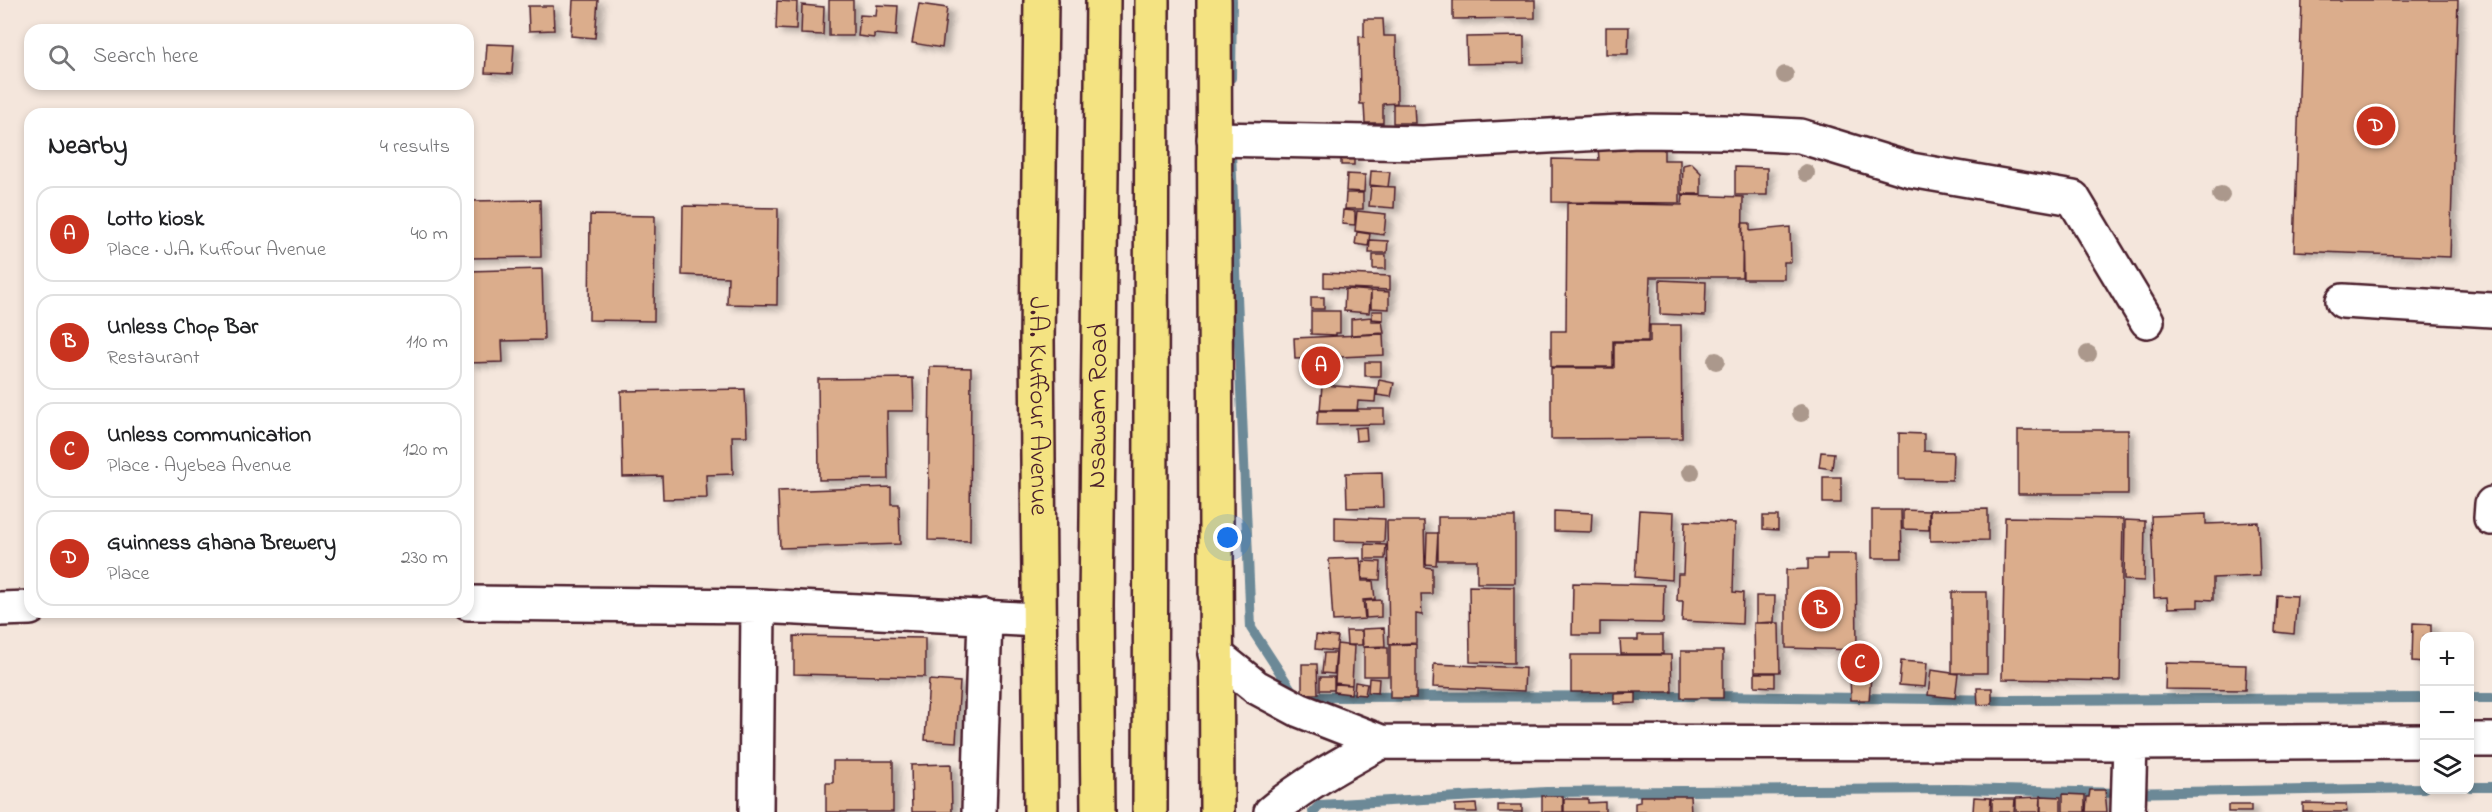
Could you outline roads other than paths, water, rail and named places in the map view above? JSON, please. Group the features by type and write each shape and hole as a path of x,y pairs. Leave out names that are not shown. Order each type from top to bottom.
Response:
{"main road":[{"name":"J.A. Kuffour Avenue","path":"1041,0 1037,341 1041,812"},
{"name":"Nsawam Road","path":"1098,812 1096,594 1102,0"},
{"name":"Nsawam Road","path":"1150,812 1152,0"},
{"path":"1214,0 1217,812"}],"street":[{"path":"1214,139 1423,142 1638,131 1800,136 1911,170 2073,198 2147,321"},
{"path":"2343,301 2492,310"},
{"path":"474,603 758,606 1039,620"},
{"path":"756,812 758,606"},
{"path":"0,609 24,608"},
{"path":"979,812 985,616"},
{"path":"1215,654 1256,687 1299,710 1381,742 2420,741"},
{"path":"2474,740 2492,740"},
{"path":"1271,812 1329,771 1381,742"},
{"path":"2128,812 2130,743"}],"waterway":[{"path":"1231,78 1232,0"},
{"path":"1231,153 1251,628 1296,697 1695,696"},
{"path":"1711,696 2008,700 2420,698"},
{"path":"2474,698 2492,698"},
{"path":"2474,787 2492,787"},
{"path":"1313,812 1320,805 1546,792 1957,789 2120,793 2420,788"}],"place":[{"name":"Guinness Ghana Brewery","path":"2376,126"},
{"name":"Lotto kiosk","path":"1321,366"},
{"name":"Unless Chop Bar","path":"1821,609"},
{"name":"Unless communication","path":"1860,663"}]}
